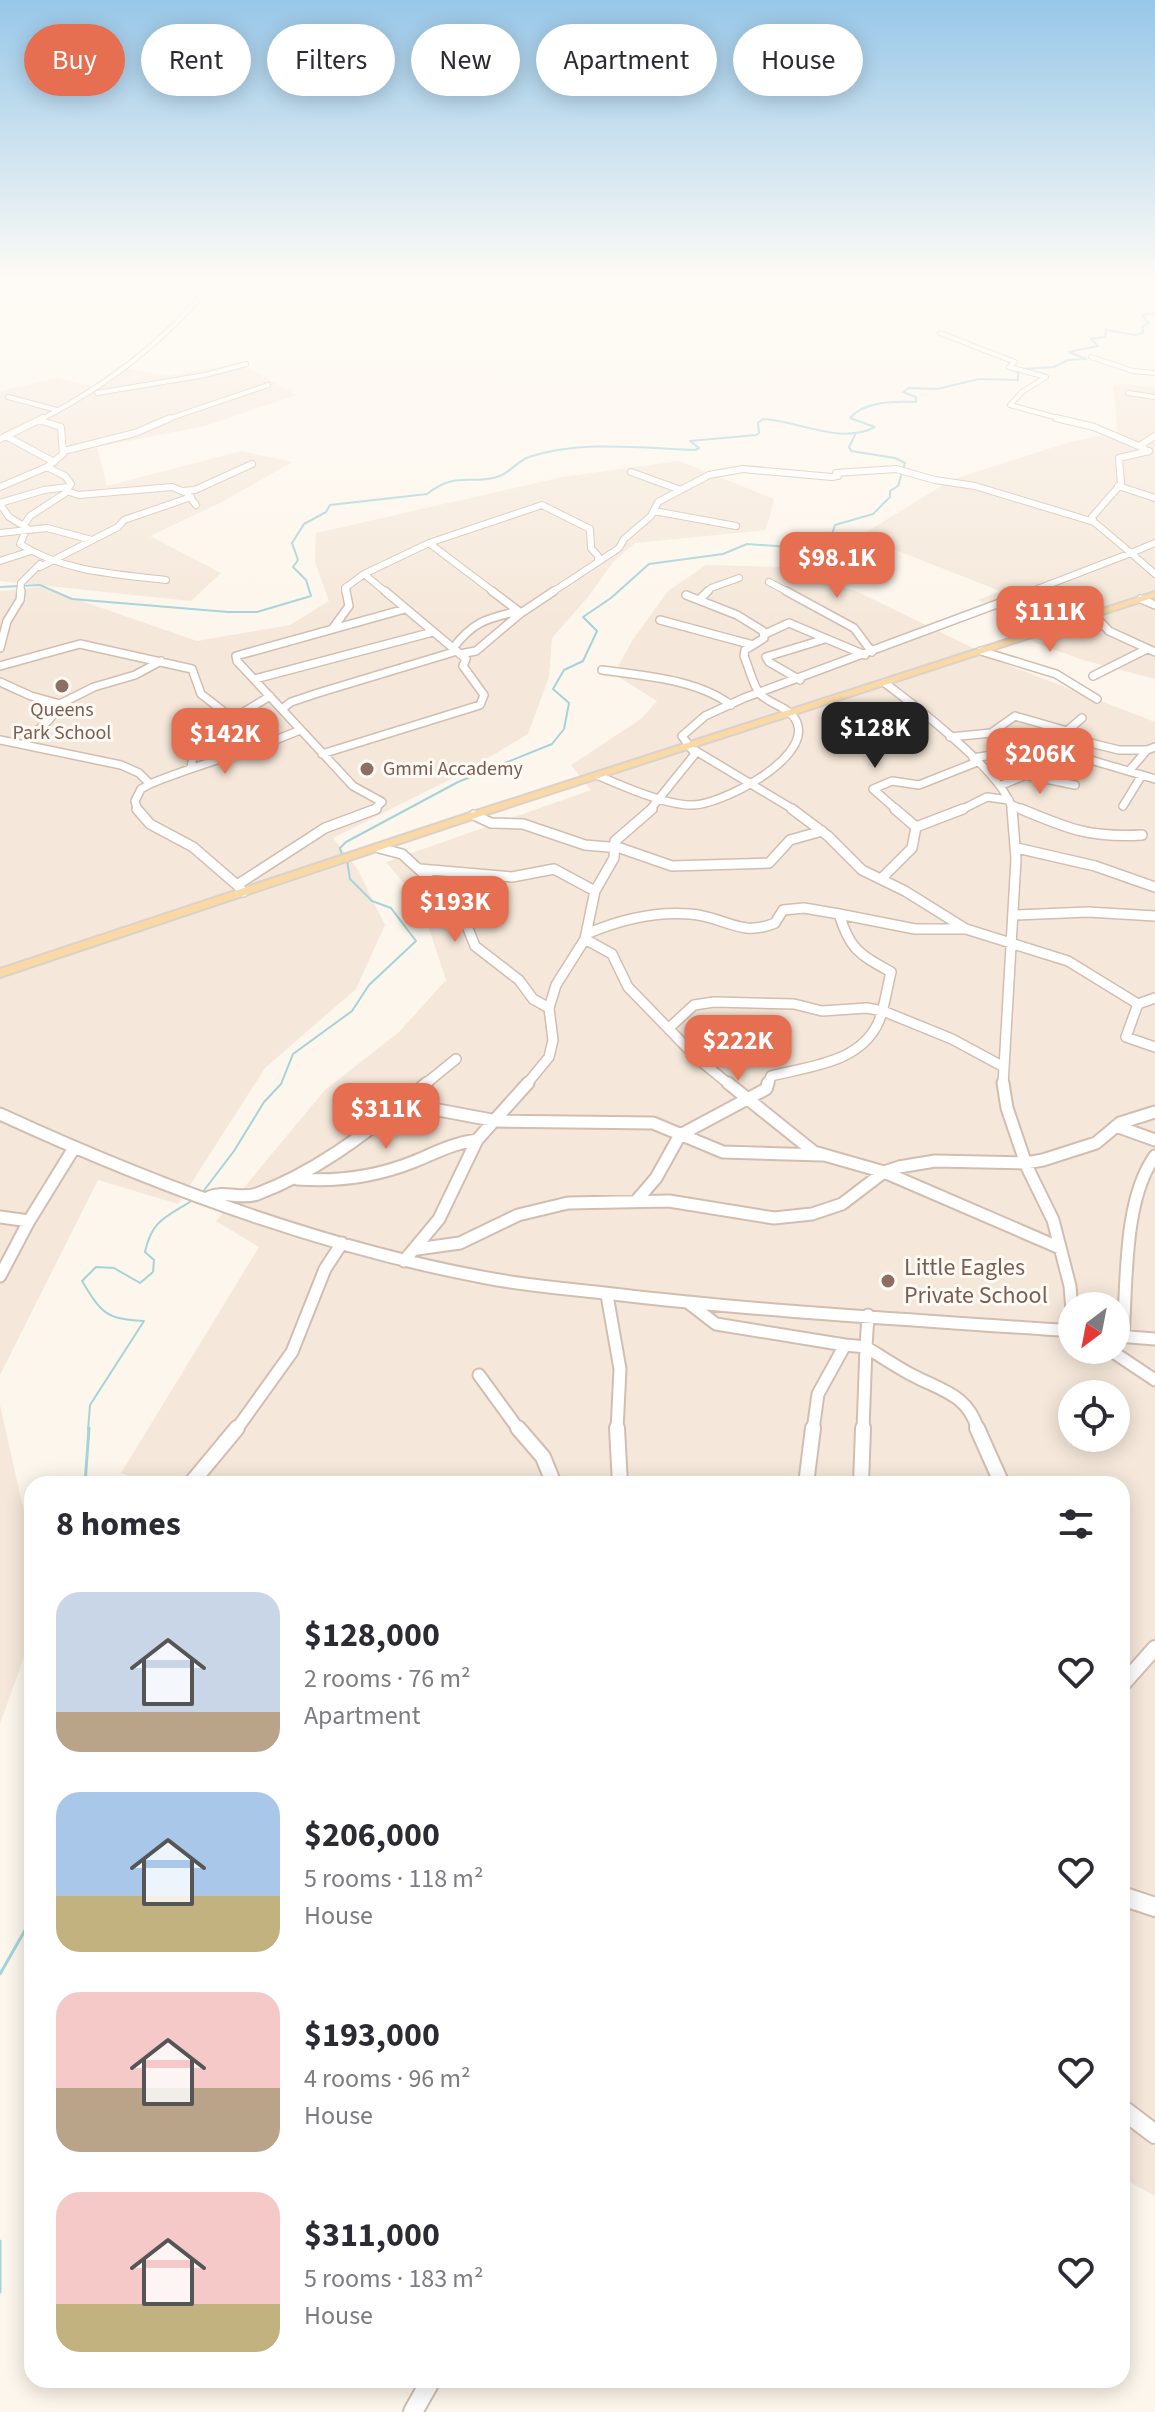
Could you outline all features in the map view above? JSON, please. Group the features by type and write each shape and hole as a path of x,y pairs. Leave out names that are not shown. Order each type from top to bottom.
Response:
{"main road":[{"path":"0,973 240,889 693,748 789,713 1155,594"}],"street":[{"path":"2,437 88,395"},
{"path":"0,487 47,467 64,451 135,433 239,395"},
{"path":"1020,395 1010,405 1094,427 1152,453"},
{"path":"8,397 57,410"},
{"path":"39,420 61,427 64,451"},
{"path":"1141,447 1155,436"},
{"path":"2,437 18,440 54,462"},
{"path":"1094,522 1092,517 1101,509 1110,491 1121,482 1119,458 1152,453"},
{"path":"25,526 9,517 0,504 44,490 67,490 83,495 145,487 183,491 203,487 252,464"},
{"path":"47,467 70,481 67,490 30,516 20,544 52,561 102,574 166,580"},
{"path":"191,767 197,745 232,718 262,704 291,702 459,653 476,651 520,612 619,548 624,539 654,511 658,502 709,475 740,469 832,477 838,476 836,473 896,469 935,480 975,486 1094,522 1125,545 1155,574"},
{"path":"631,472 678,489"},
{"path":"1118,486 1155,498"},
{"path":"183,491 196,505"},
{"path":"0,648 7,621 20,600 21,586 40,567 143,512 158,510 191,497"},
{"path":"333,628 349,606 345,588 364,574 429,543 544,505 590,529 591,548 598,556 598,562"},
{"path":"654,511 736,526"},
{"path":"0,533 25,526 47,526 70,529 92,540"},
{"path":"429,543 520,612"},
{"path":"1138,1004 1068,961 966,929 857,867 822,831 693,748 682,736 687,727 700,718 731,705 1155,543"},
{"path":"0,561 31,551"},
{"path":"38,555 40,567"},
{"path":"364,574 459,653"},
{"path":"699,600 711,588 739,578"},
{"path":"769,582 815,609 848,622 861,633 868,653"},
{"path":"686,595 737,615 765,634"},
{"path":"1141,599 1155,605"},
{"path":"300,730 222,761 191,767 150,784 141,789 135,801 141,817 159,830 192,846 240,889 290,849 339,821 381,807 381,800 353,786 322,754 237,661 236,656 405,609"},
{"path":"322,754 480,705 484,694 463,666 459,653 467,630 478,623 520,612"},
{"path":"1093,614 1109,631 1151,651"},
{"path":"660,620 753,645"},
{"path":"599,776 679,804 696,805 751,784 773,771 798,743 799,727 789,713 760,694 744,656 745,650 765,634 788,623 868,653"},
{"path":"255,679 428,630"},
{"path":"800,680 769,662 766,657 825,639"},
{"path":"0,666 80,644 97,645 192,669 201,694 232,718"},
{"path":"981,651 1054,671 1074,681 1097,699"},
{"path":"1093,676 1112,671 1125,658 1151,651"},
{"path":"23,744 49,720 60,704 94,687 135,675 162,661"},
{"path":"602,670 721,695 731,705"},
{"path":"0,682 60,704"},
{"path":"885,683 1002,785 1010,803 1017,848 1002,1066 1007,1108 1026,1163 1046,1201 1068,1292"},
{"path":"950,737 991,733 1015,716 1119,750 1151,748"},
{"path":"916,827 873,789 895,781 919,785 975,760 1029,749 1063,733 1082,718"},
{"path":"287,737 306,737"},
{"path":"0,740 121,765 139,773 150,784"},
{"path":"404,1261 439,1219 477,1140 497,1121 549,1057 553,1040 549,1008 556,985 586,936 595,891 614,858 613,847 662,796 693,748"},
{"path":"1129,771 1151,748"},
{"path":"1029,749 1155,779"},
{"path":"1002,785 1026,775 1075,785"},
{"path":"1123,806 1142,775"},
{"path":"916,827 940,820 987,797 1010,803 1075,831 1111,839 1142,835"},
{"path":"474,815 491,823 523,824 585,845 613,847 672,866 764,864 773,861 790,840 822,831"},
{"path":"881,879 912,848 916,827"},
{"path":"402,854 408,838"},
{"path":"379,848 402,854 461,908 467,930 478,949 519,980 533,999 549,1008"},
{"path":"1017,848 1095,866 1155,887"},
{"path":"419,869 512,877 554,869 595,891"},
{"path":"586,936 619,921 642,916 703,915 747,931 775,923 783,910 804,908 915,929 966,929"},
{"path":"1014,915 1088,912 1155,916"},
{"path":"637,1200 656,1178 680,1135 766,1089 771,1076 843,1060 873,1033 883,1011 891,972 855,952 847,941 839,914"},
{"path":"586,936 612,954 628,987 697,1058 745,1099 822,1155"},
{"path":"1138,1004 1155,998"},
{"path":"669,1028 694,1005 714,1002 794,1004 822,1011 857,1007 883,1011 952,1039 1002,1066"},
{"path":"1138,1004 1126,1038 1155,1047"},
{"path":"202,1194 252,1196 294,1179 369,1131 456,1059"},
{"path":"407,1099 433,1109 497,1121 653,1123 723,1152 822,1155 884,1172 1060,1248"},
{"path":"417,1249 460,1243 533,1210 568,1203 611,1204 637,1200 698,1204 784,1218 835,1208 884,1172 935,1161 1026,1163 1066,1155 1096,1143 1116,1126 1136,1116 1155,1112"},
{"path":"0,1114 74,1148 262,1218 404,1261 490,1279 689,1303 1058,1330"},
{"path":"1116,1126 1155,1140"},
{"path":"294,1179 342,1181 410,1163 458,1142 477,1140"},
{"path":"0,1276 29,1221 74,1148"},
{"path":"1124,1292 1136,1193 1146,1165 1155,1156"},
{"path":"0,1217 29,1221"},
{"path":"198,1476 220,1452 292,1352 325,1269 342,1243"},
{"path":"607,1295 620,1369 616,1448 619,1476"},
{"path":"689,1303 716,1324 866,1347 914,1376 950,1392 973,1413 981,1442 998,1476"},
{"path":"862,1476 868,1315"},
{"path":"1130,1337 1155,1339"},
{"path":"807,1476 818,1394 845,1345"},
{"path":"1130,1363 1155,1380"},
{"path":"479,1375 512,1422 531,1439 553,1476"},
{"path":"1130,1676 1155,1648"},
{"path":"1130,1899 1155,1907"},
{"path":"1130,2115 1155,2134"},
{"path":"413,2412 426,2388"}],"shaded area":[{"path":"0,395 297,395 205,426 97,447 107,486 241,451 292,462 220,503 150,536 221,573 191,601 0,581"},
{"path":"1114,395 1155,395 1155,679 1083,660 1036,643 1019,632 1033,626 978,600 1000,591 860,536 951,480 1070,442 1118,432"},
{"path":"679,461 774,499 766,530 635,543 613,562 588,597 552,638 549,677 528,734 465,772 333,838 358,870 385,925 356,989 265,1068 178,1204 98,1180 0,1375 0,591 41,587 197,641 290,625 329,601 315,562 316,533 563,477"},
{"path":"706,565 782,567 858,592 1008,665 1155,722 1155,2196 1130,2182 1130,1476 129,1476 121,1473 259,1247 216,1221 325,1090 399,1032 446,980 421,904 386,862 591,790 571,765 641,719 657,701 614,674 632,641 668,591"},
{"path":"0,1405 24,1512 24,1657 0,1724"}],"waterway":[{"path":"0,587 40,585 72,599 257,612 311,596 306,580 293,567 298,560 292,543 304,524 326,512 330,505 427,494 446,483 497,477 529,457 570,448 611,446 695,450 699,448 690,441 756,435 759,433 758,423 763,419 834,433 862,432 875,427 850,418 856,412 872,405 916,402 916,397 910,395"},
{"path":"342,855 340,848 346,842 458,782 552,744 564,729 569,703 553,689 564,670 583,661 597,631 583,617 611,598 649,564 723,554 747,544 817,549 829,543 835,525 873,514 890,497 890,491 898,486 905,463 895,458 851,451 849,447 855,435"},
{"path":"202,1193 234,1151 264,1102 281,1084 293,1054 352,1011 369,985 416,941 391,908 372,901 350,879 347,860"},
{"path":"88,1430 90,1405 144,1321 121,1319 106,1313 82,1281 96,1267 114,1268 140,1283 153,1272 154,1260 145,1252 152,1232 162,1220 193,1200"},
{"path":"86,1476 89,1428"},
{"path":"0,1974 24,1932"},
{"path":"0,2241 0,2292"}],"place":[{"name":"Queens Park School","path":"62,686"},
{"name":"Gmmi Accademy","path":"367,769"},
{"name":"Little Eagles Private School","path":"888,1281"}]}
